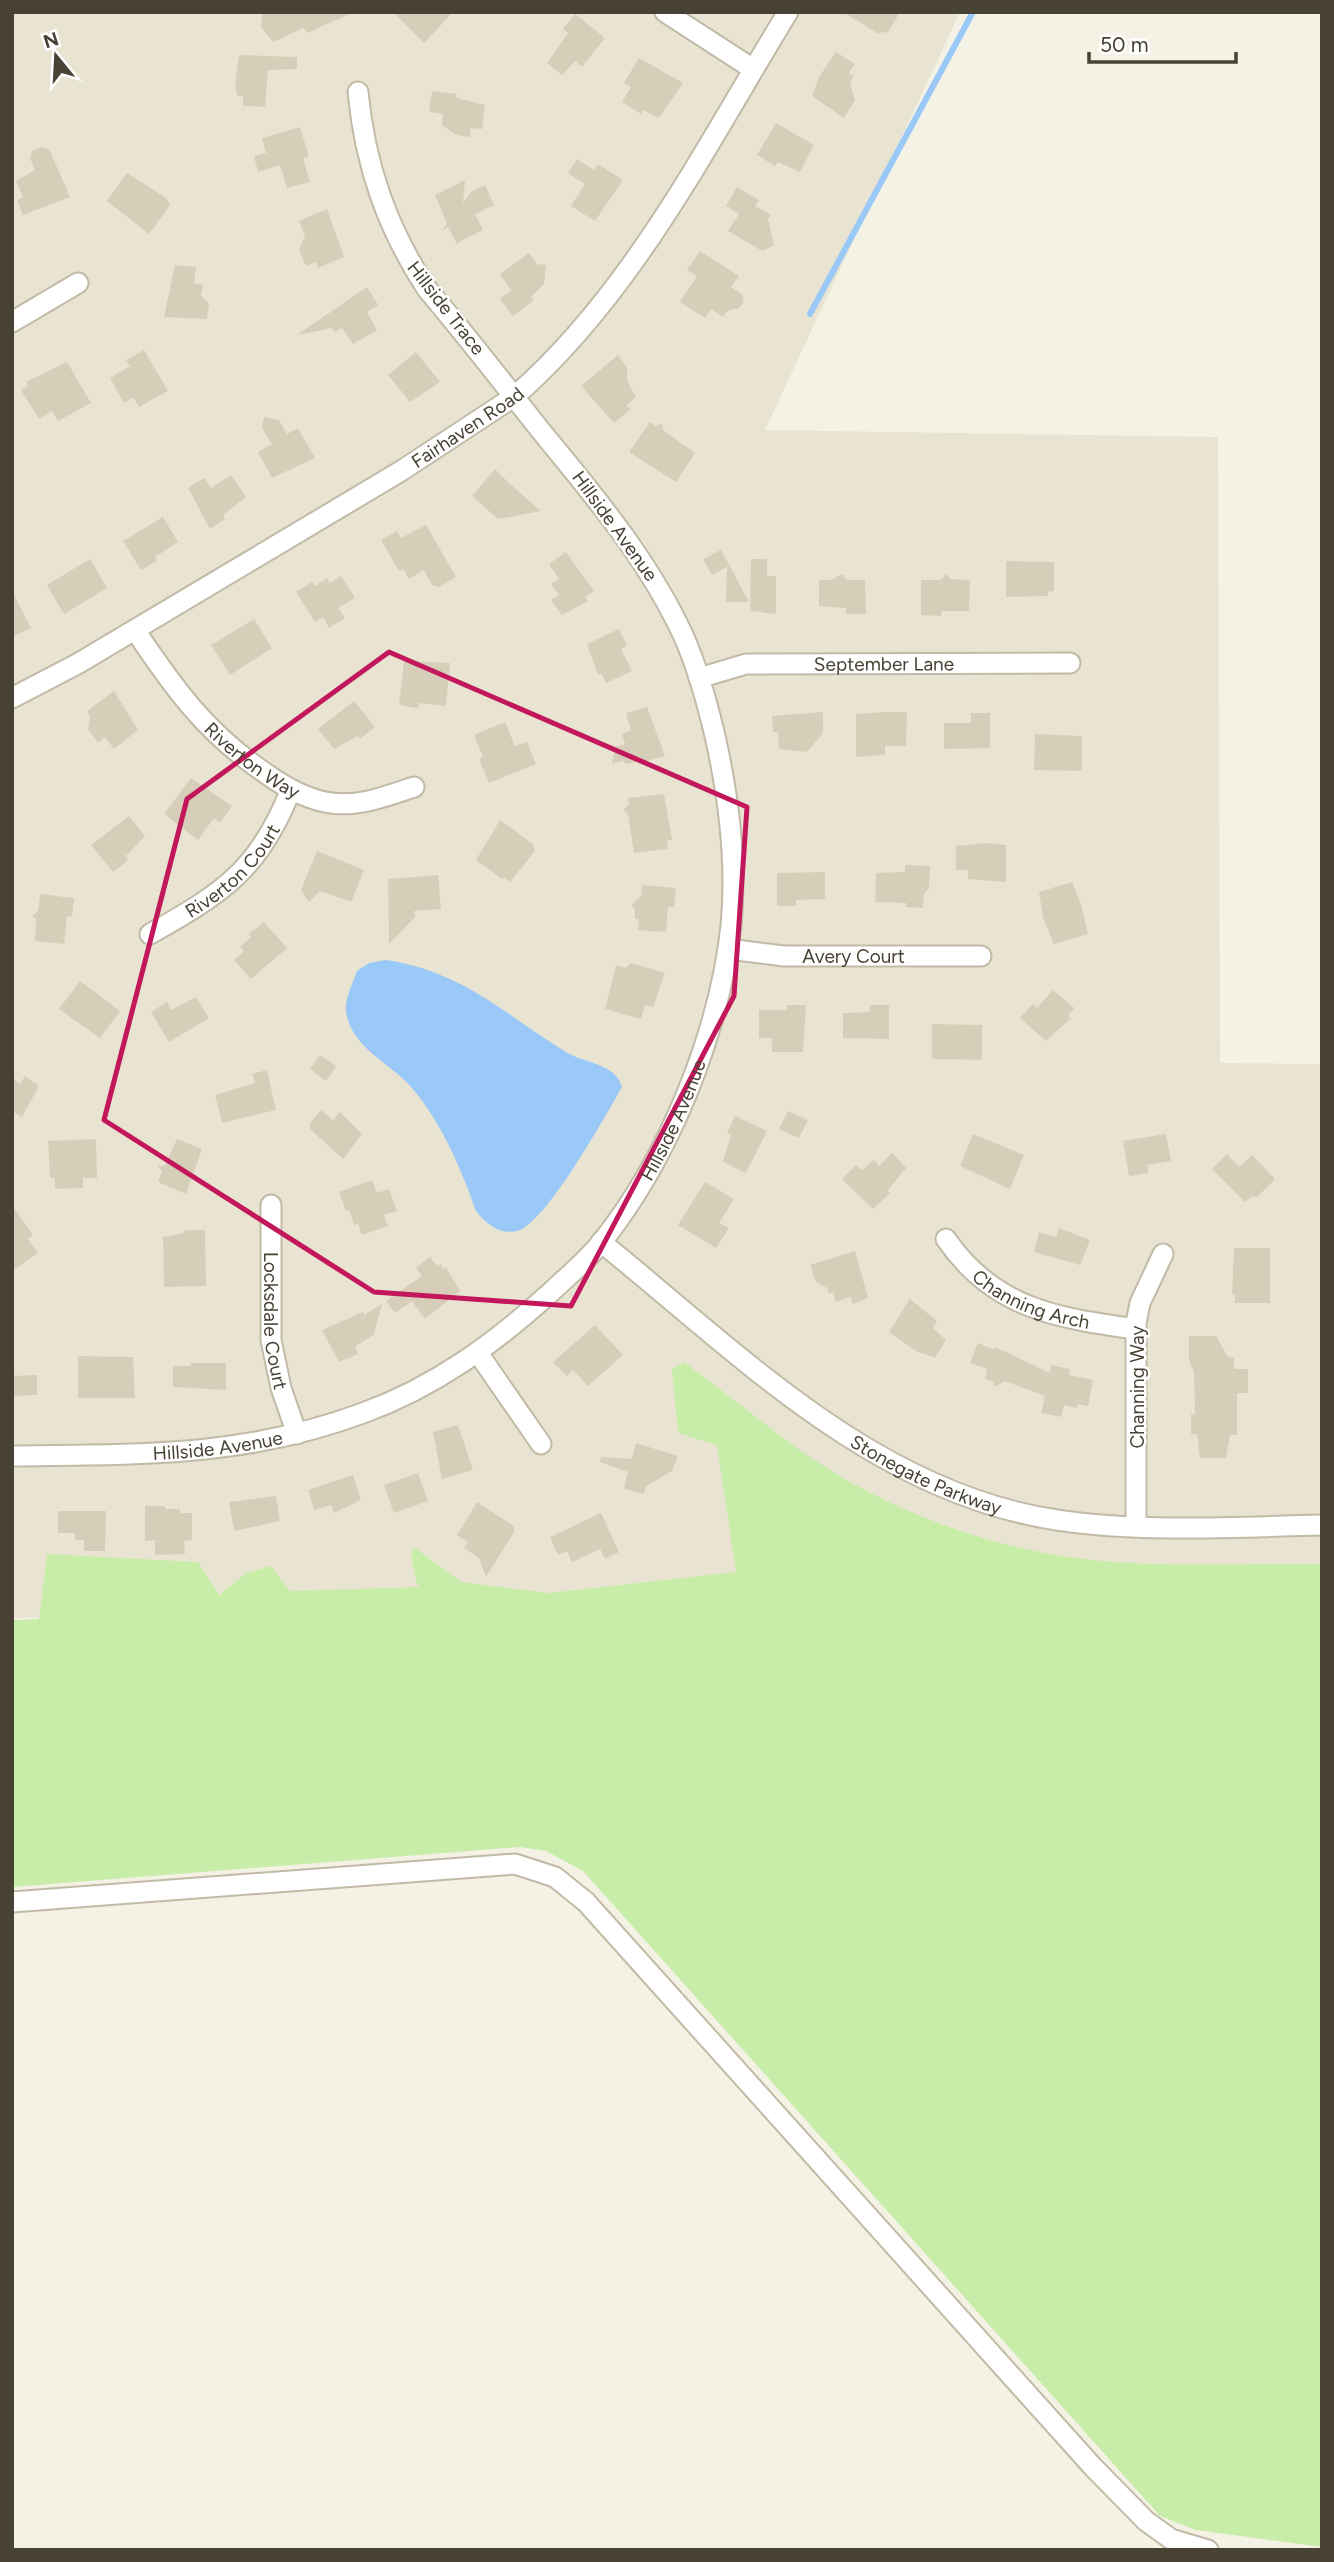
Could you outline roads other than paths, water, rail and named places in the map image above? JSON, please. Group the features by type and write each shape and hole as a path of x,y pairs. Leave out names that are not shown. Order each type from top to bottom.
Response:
{"street":[{"path":"665,12 753,69"},
{"name":"Fairhaven Road","path":"12,698 37,687 135,630 401,471 515,396 601,303 642,249 788,12"},
{"name":"Hillside Trace","path":"358,92 366,150 374,181 403,252 427,289 515,396"},
{"path":"12,322 78,283"},
{"name":"Hillside Avenue","path":"12,1456 217,1451 297,1434 368,1412 437,1379 519,1322 601,1242 671,1128 695,1075 712,1023 728,949 732,889 727,791 699,678 685,639 632,544 515,396"},
{"name":"Riverton Way","path":"135,630 168,680 205,725 241,757 291,789 320,801 341,804 382,798 414,787"},
{"name":"September Lane","path":"699,678 746,664 1070,663"},
{"name":"Riverton Court","path":"150,934 207,902 243,872 274,827 291,789"},
{"name":"Avery Court","path":"728,949 784,956 981,956"},
{"name":"Locksdale Court","path":"271,1205 271,1340 281,1388 297,1434"},
{"name":"Channing Arch","path":"946,1239 964,1264 1007,1298 1056,1316 1136,1329"},
{"name":"Stonegate Parkway","path":"601,1242 813,1414 917,1477 1038,1516 1136,1526 1322,1525"},
{"name":"Channing Way","path":"1136,1526 1136,1329 1140,1303 1163,1254"},
{"path":"478,1353 541,1444"},
{"path":"12,1902 301,1882 458,1866 515,1864 555,1877 586,1902 1093,2467 1154,2527 1171,2539 1208,2550"}],"water":[{"path":"386,960 413,966 460,984 566,1052 613,1073 622,1087 558,1190 529,1224 517,1231 494,1227 476,1211 450,1147 433,1116 412,1088 364,1046 350,1025 346,1002 357,971 369,963"}],"waterway":[{"path":"810,314 973,12"}]}
